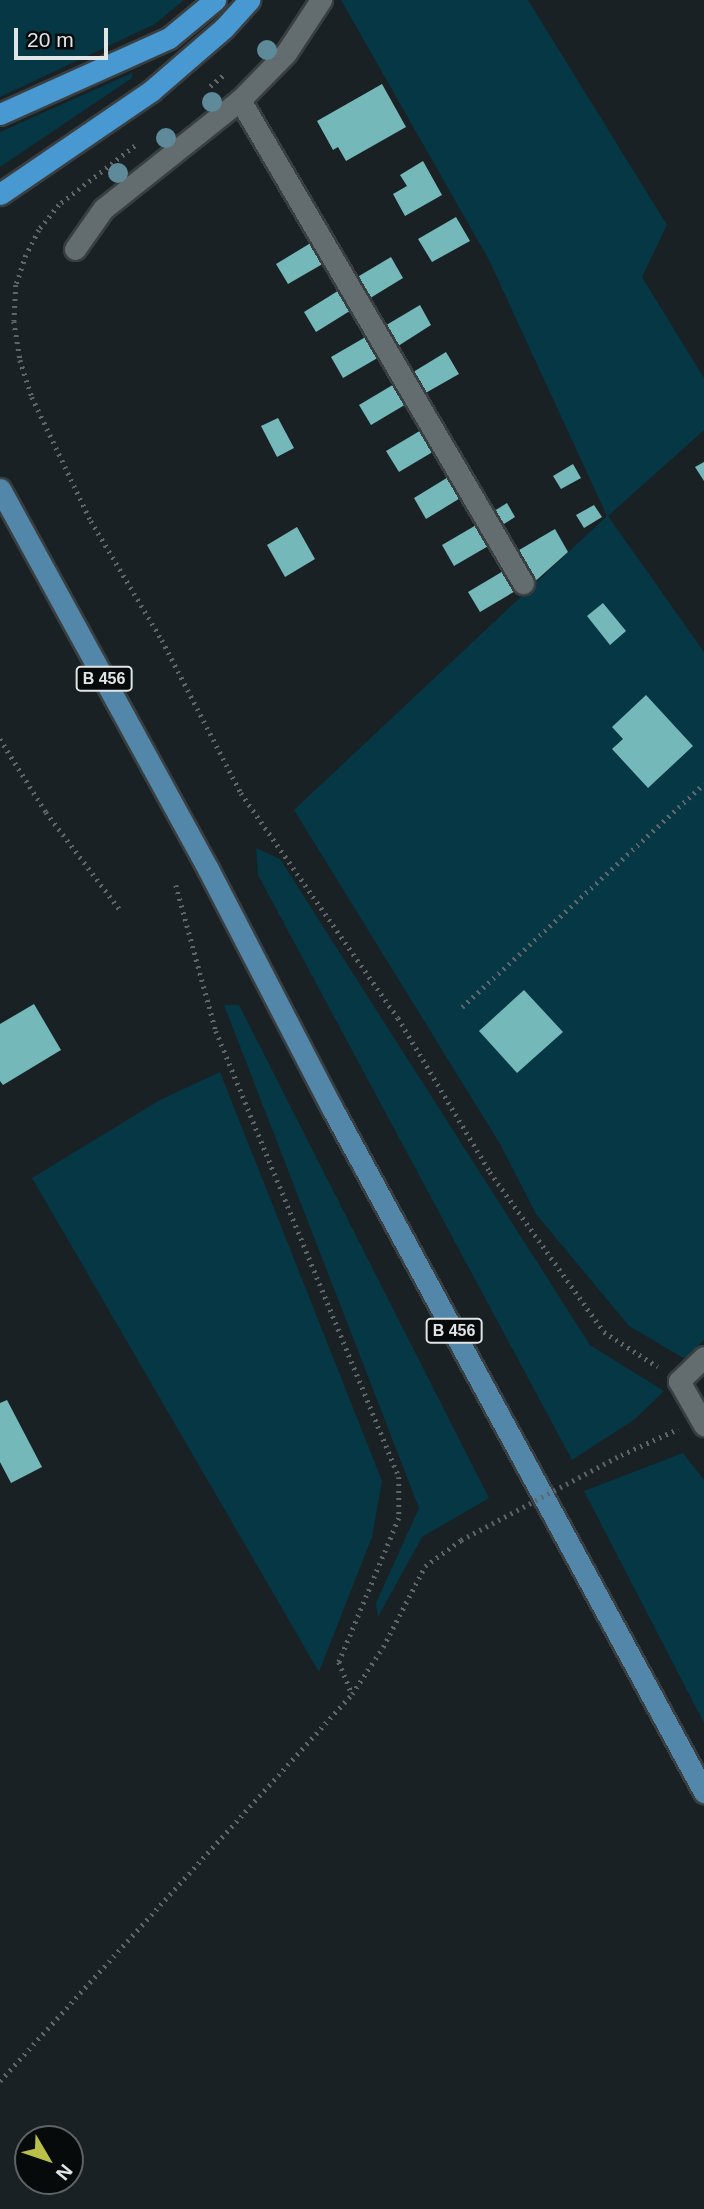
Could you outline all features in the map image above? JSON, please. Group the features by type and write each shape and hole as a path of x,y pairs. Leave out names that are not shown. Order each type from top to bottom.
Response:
{"highway":[{"path":"0,114 169,38 215,0"},
{"path":"2,196 151,91 224,28 249,0"}],"main road":[{"name":"B 456","path":"0,489 208,869 345,1132 704,1792"}],"lane":[{"path":"75,249 103,209 240,100 286,53 321,0"},
{"path":"240,100 523,583"},
{"path":"703,1422 679,1381 704,1357"}],"path":[{"path":"201,94 227,72"},
{"path":"143,141 59,205 26,255 16,285 13,321 20,360 32,397 91,521 162,640 241,793 398,1018 490,1172 604,1332 679,1381"},
{"path":"0,739 46,812 121,911"},
{"path":"462,1007 704,784"},
{"path":"176,885 216,1031 399,1477 399,1518 339,1662 352,1694"},
{"path":"0,2081 352,1694 383,1647 425,1566 461,1540 621,1455 703,1422"}],"shaded area":[{"path":"0,0 184,0 155,24 0,97"},
{"path":"341,0 528,0 667,225 642,277 704,378 704,430 608,516 704,652 704,1340 685,1359 629,1326 536,1214 500,1144 294,810 607,516 489,260"},
{"path":"132,73 132,78 0,167 0,132"},
{"path":"256,848 280,859 590,1345 664,1391 635,1419 572,1460 258,875"},
{"path":"224,1005 239,1005 489,1498 422,1537 378,1617 376,1603 419,1508"},
{"path":"220,1072 382,1481 372,1537 319,1672 32,1178 160,1100"},
{"path":"683,1453 704,1480 704,1723 584,1491"}],"building":[{"path":"382,84 406,127 346,161 338,147 333,150 317,121"},
{"path":"423,161 442,195 405,216 393,194 407,186 400,175"},
{"path":"456,217 470,241 432,262 418,239"},
{"path":"314,241 326,262 288,284 276,264"},
{"path":"391,257 403,278 367,300 354,279"},
{"path":"341,289 353,309 316,332 304,312"},
{"path":"420,305 431,325 395,348 383,327"},
{"path":"369,335 381,356 343,378 331,357"},
{"path":"446,352 459,374 422,395 410,374"},
{"path":"396,383 408,403 371,425 359,405"},
{"path":"278,418 294,448 277,457 261,426"},
{"path":"423,429 436,450 399,472 386,451"},
{"path":"704,462 704,481 695,467"},
{"path":"573,464 581,478 561,489 553,476"},
{"path":"450,476 462,497 426,519 414,498"},
{"path":"507,503 515,517 499,527 491,513"},
{"path":"594,505 602,517 584,528 576,515"},
{"path":"478,524 490,545 454,566 442,545"},
{"path":"297,527 315,559 285,577 267,545"},
{"path":"555,529 568,552 531,585 514,553"},
{"path":"505,570 517,590 480,612 468,592"},
{"path":"603,603 626,631 610,645 587,616"},
{"path":"646,695 693,746 648,788 612,749 623,739 612,727"},
{"path":"524,990 563,1032 517,1073 479,1031"},
{"path":"34,1004 61,1050 3,1085 0,1081 0,1024"},
{"path":"7,1400 42,1467 11,1483 0,1462 0,1403"}]}
